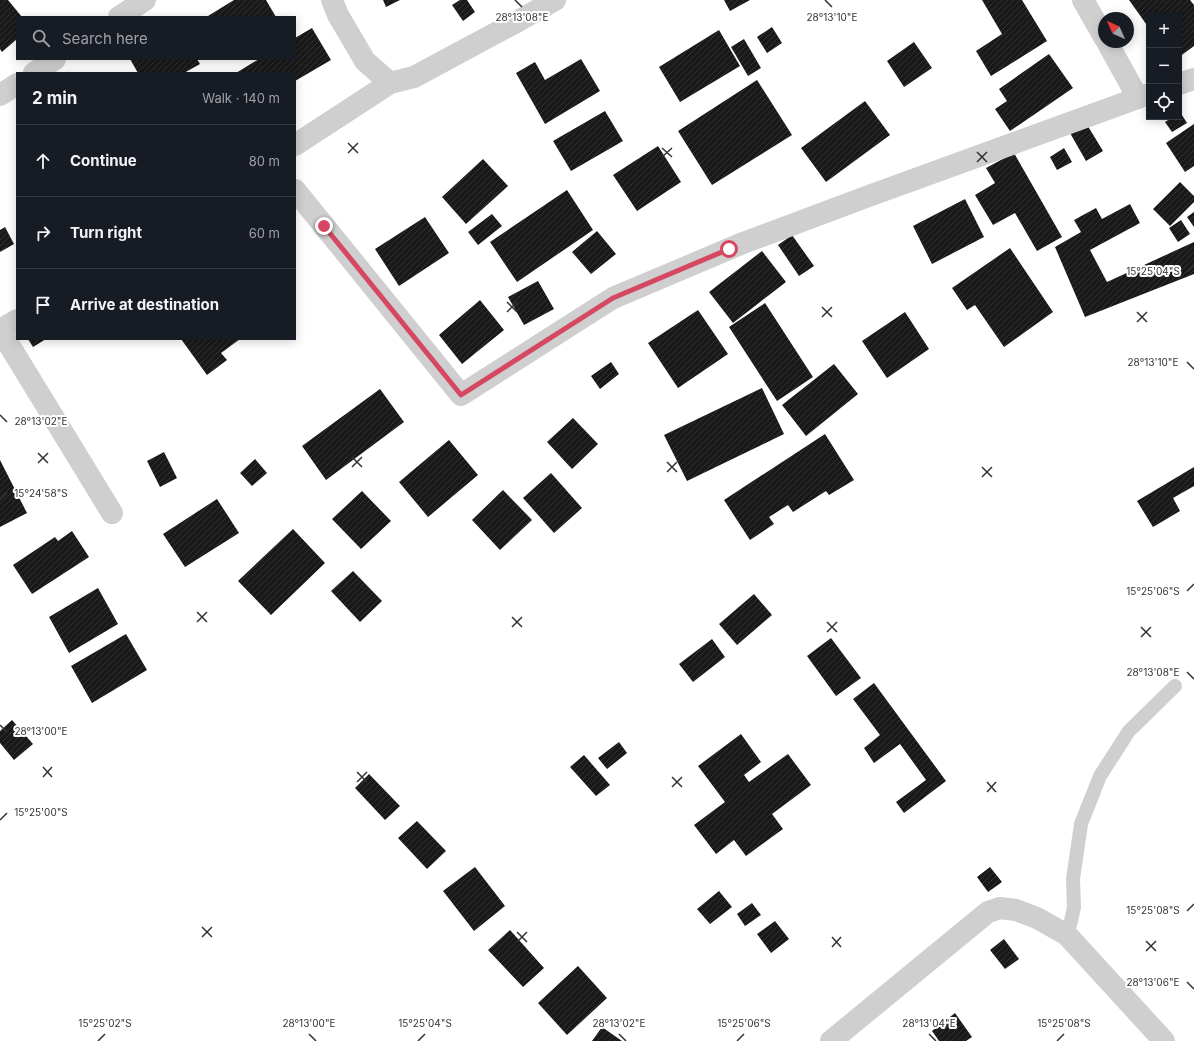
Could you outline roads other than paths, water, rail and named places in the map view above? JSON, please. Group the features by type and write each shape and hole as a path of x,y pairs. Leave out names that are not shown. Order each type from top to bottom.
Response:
{"street":[{"path":"121,16 145,0"},
{"path":"332,0 338,15 365,61 390,83"},
{"path":"296,144 390,83 414,76 555,0"},
{"path":"1083,0 1098,26"},
{"path":"296,191 461,395 613,298 744,243 1143,96 1111,48"},
{"path":"36,72 54,60"},
{"path":"1182,83 1194,78"},
{"path":"0,95 16,85"},
{"path":"16,321 0,330 112,513"},
{"path":"831,1041 988,912 1000,908 1016,910 1037,918 1067,935 1164,1041"}],"lane":[{"path":"1067,935 1072,921 1074,907 1073,879 1081,824 1100,776 1129,731 1175,686"}]}
